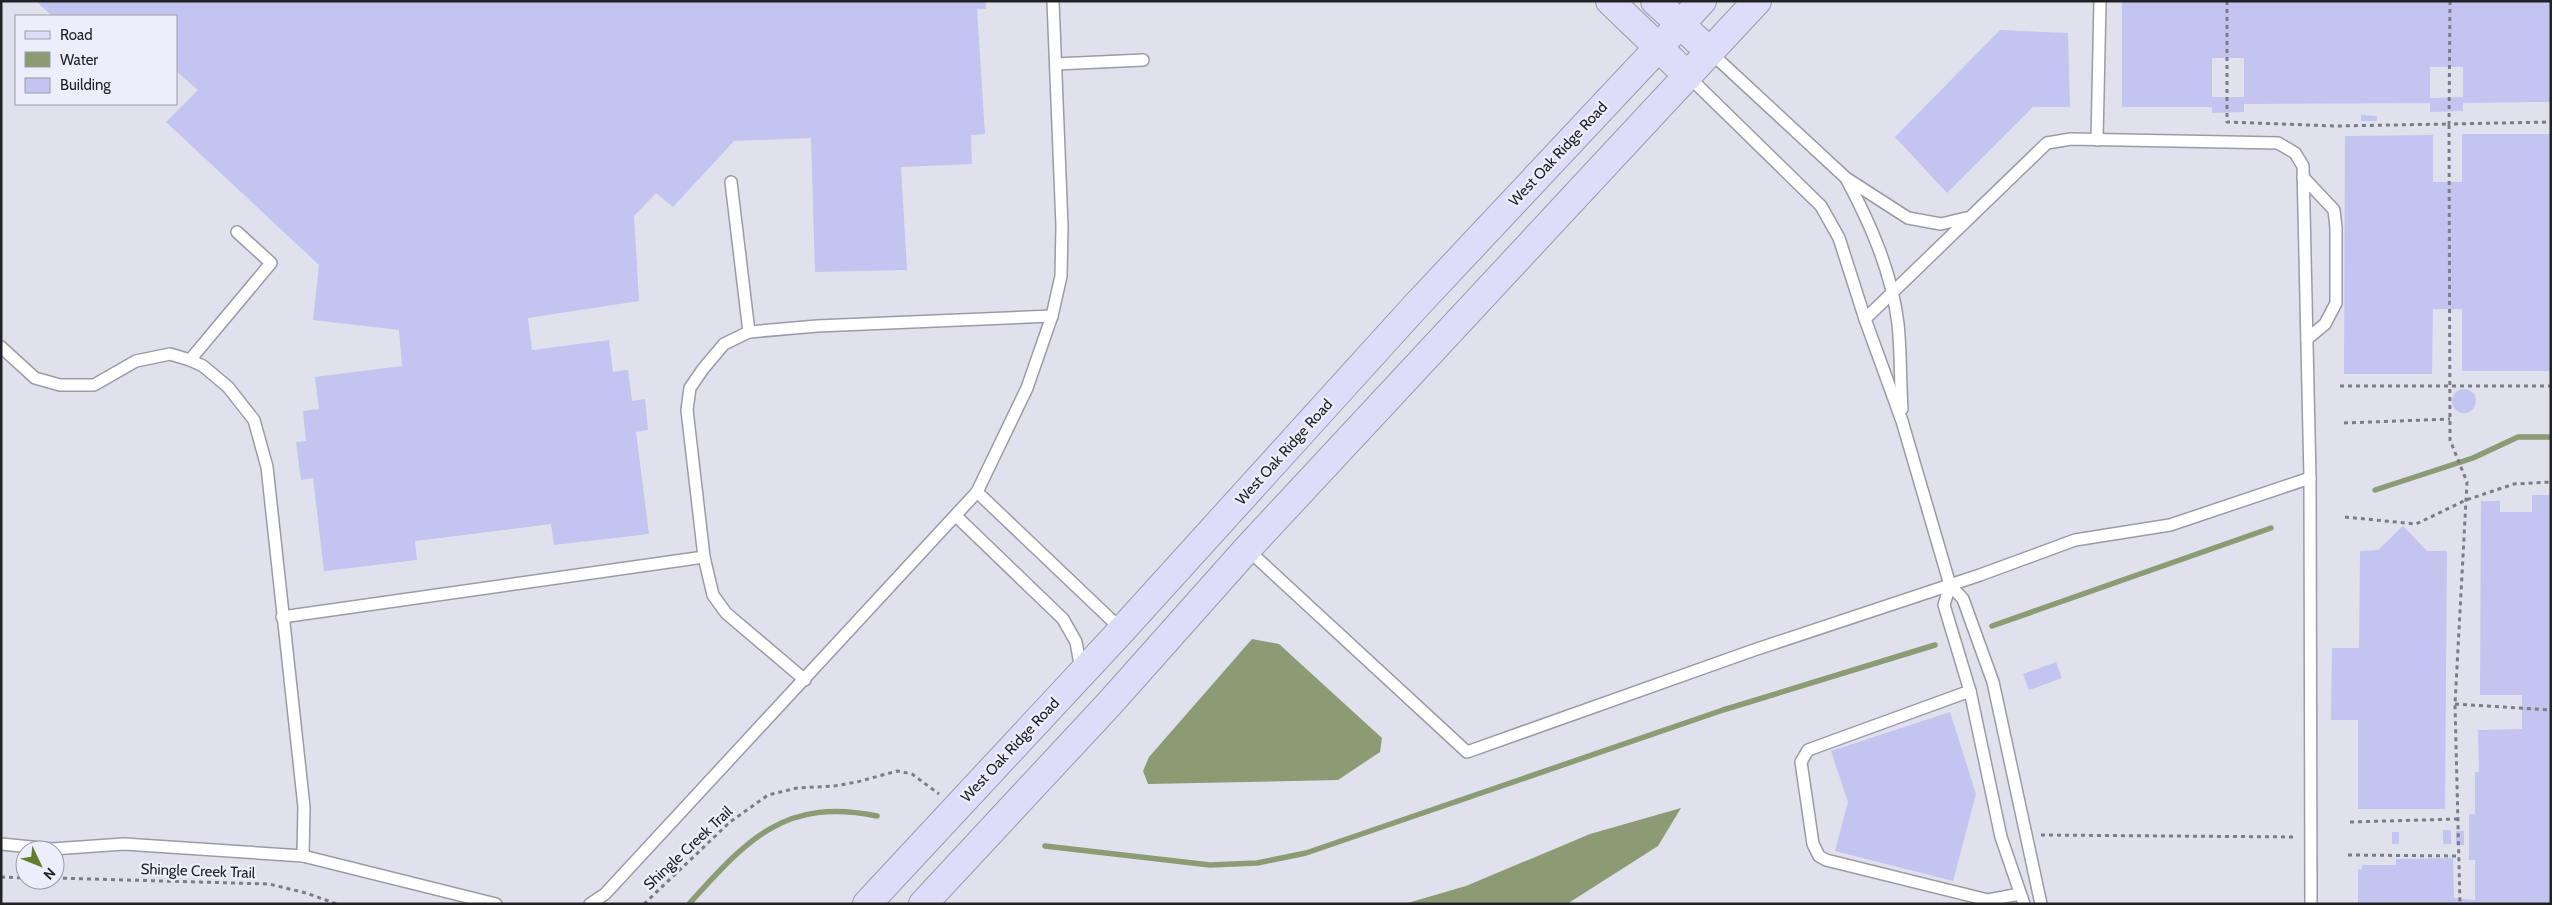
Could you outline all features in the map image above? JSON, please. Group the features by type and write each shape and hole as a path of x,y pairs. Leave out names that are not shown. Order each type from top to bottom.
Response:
{"street":[{"path":"1610,1 1688,76"},
{"path":"1655,1 1710,52"},
{"name":"West Oak Ridge Road","path":"867,904 1122,630 1414,308 1702,1"},
{"path":"923,904 1110,703 1248,549 1757,1"},
{"path":"1110,703 1122,667 1122,630"}],"lane":[{"path":"590,904 605,894 977,492 1026,388 1052,316 1061,276 1062,236 1053,1"},
{"path":"2097,140 2100,1"},
{"path":"1710,52 1846,178 1908,218 1941,224 1968,217"},
{"path":"1056,64 1143,60"},
{"path":"1688,76 1821,206 1839,238 1864,320 1902,421 1950,585 1963,599 1993,682 2041,904"},
{"path":"1864,320 1968,217 2047,143 2071,139 2278,143 2295,152 2303,166 2310,478 2311,904"},
{"path":"1846,178 1872,227 1893,291 1898,325 1902,421"},
{"path":"2303,178 2334,210 2336,228 2336,303 2326,324 2307,339"},
{"path":"730,182 749,332"},
{"path":"190,360 270,263 237,232"},
{"path":"805,680 726,613 713,595 704,557 687,410 690,388 724,344 749,332 817,326 1052,316"},
{"path":"1,347 35,378 60,385 94,385 136,361 170,354 203,366 228,387 254,420 267,467 304,807 303,856"},
{"path":"1248,549 1467,752 1754,650 1950,585 2075,540 2170,525 2310,478"},
{"path":"977,492 1122,630"},
{"path":"956,516 1064,620 1076,642 1081,672"},
{"path":"282,617 704,557"},
{"path":"1950,585 1944,605 1970,691 2001,837 2022,899 1988,900 1978,898 1826,860 1819,856 1813,844 1801,762 1808,750 1970,691"},
{"path":"1,844 52,849 124,844 303,856 496,904"},
{"path":"2014,877 2033,873"}],"path":[{"path":"2227,1 2227,122 2336,126 2551,122"},
{"path":"2450,1 2450,440 2467,482 2455,704 2460,904"},
{"path":"2340,386 2551,386"},
{"path":"2344,423 2450,419"},
{"path":"2346,517 2416,524 2466,500 2514,484 2551,482"},
{"path":"2455,704 2551,710"},
{"name":"Shingle Creek Trail","path":"644,904 730,822 768,794 797,788 834,786 857,782 897,771 912,774 928,784 941,796"},
{"path":"2350,822 2458,819"},
{"path":"2035,835 2302,837"},
{"path":"2348,854 2459,856"},
{"path":"1,877 15,878"},
{"name":"Shingle Creek Trail","path":"65,878 268,884 306,893 337,904"}],"water":[{"path":"1252,639 1279,644 1382,738 1380,752 1338,780 1148,784 1143,771 1149,757"},
{"path":"1681,808 1658,846 1567,904 1404,904 1466,886 1590,834"}],"building":[{"path":"36,1 986,1 986,9 977,9 985,134 971,135 972,164 901,167 907,270 815,272 811,138 734,141 673,207 656,193 634,216 639,301 528,318 532,350 609,340 613,372 628,370 632,401 645,399 648,430 636,432 649,534 554,545 551,524 415,541 417,560 324,571 313,478 301,480 296,442 306,441 303,411 319,409 315,377 402,366 399,330 313,320 319,265 166,122 198,90 178,73 178,15 51,15"},
{"path":"2122,1 2551,1 2551,102 2463,103 2463,111 2430,112 2430,103 2244,104 2244,112 2212,113 2212,107 2122,107","holes":["2212,58 2244,58 2244,97 2212,97","2430,67 2463,67 2463,97 2430,98"]},
{"path":"2000,30 2068,33 2070,107 2033,107 1947,193 1895,137"},
{"path":"2361,115 2377,116 2377,121 2361,121"},
{"path":"2462,134 2551,134 2551,371 2462,371 2462,309 2433,309 2432,374 2344,374 2345,136 2433,135 2433,182 2462,182"},
{"path":"2464,389 2473,392 2476,401 2473,410 2464,413 2455,410 2452,401 2455,392"},
{"path":"2532,495 2551,495 2551,904 2358,904 2358,869 2362,870 2362,865 2396,865 2396,859 2453,858 2454,898 2475,900 2475,860 2469,860 2469,814 2475,814 2475,772 2479,772 2478,730 2522,729 2522,695 2480,695 2481,501 2500,501 2500,512 2532,512"},
{"path":"2403,526 2427,551 2447,551 2445,809 2358,809 2358,720 2331,720 2332,648 2359,648 2360,551 2378,550"},
{"path":"2056,662 2062,678 2029,690 2023,674"},
{"path":"1950,712 1976,794 1953,881 1835,851 1848,802 1831,751"},
{"path":"2443,830 2451,830 2451,844 2443,844"},
{"path":"2456,831 2464,831 2464,845 2456,845"},
{"path":"2392,832 2399,832 2399,844 2392,844"}],"waterway":[{"path":"2375,490 2473,458 2518,437 2551,437"},
{"path":"1992,626 2271,528"},
{"path":"1045,846 1210,865 1257,863 1306,853 1723,710 1935,645"},
{"path":"689,904 749,843 770,829 792,819 817,813 845,812 877,816"}]}
